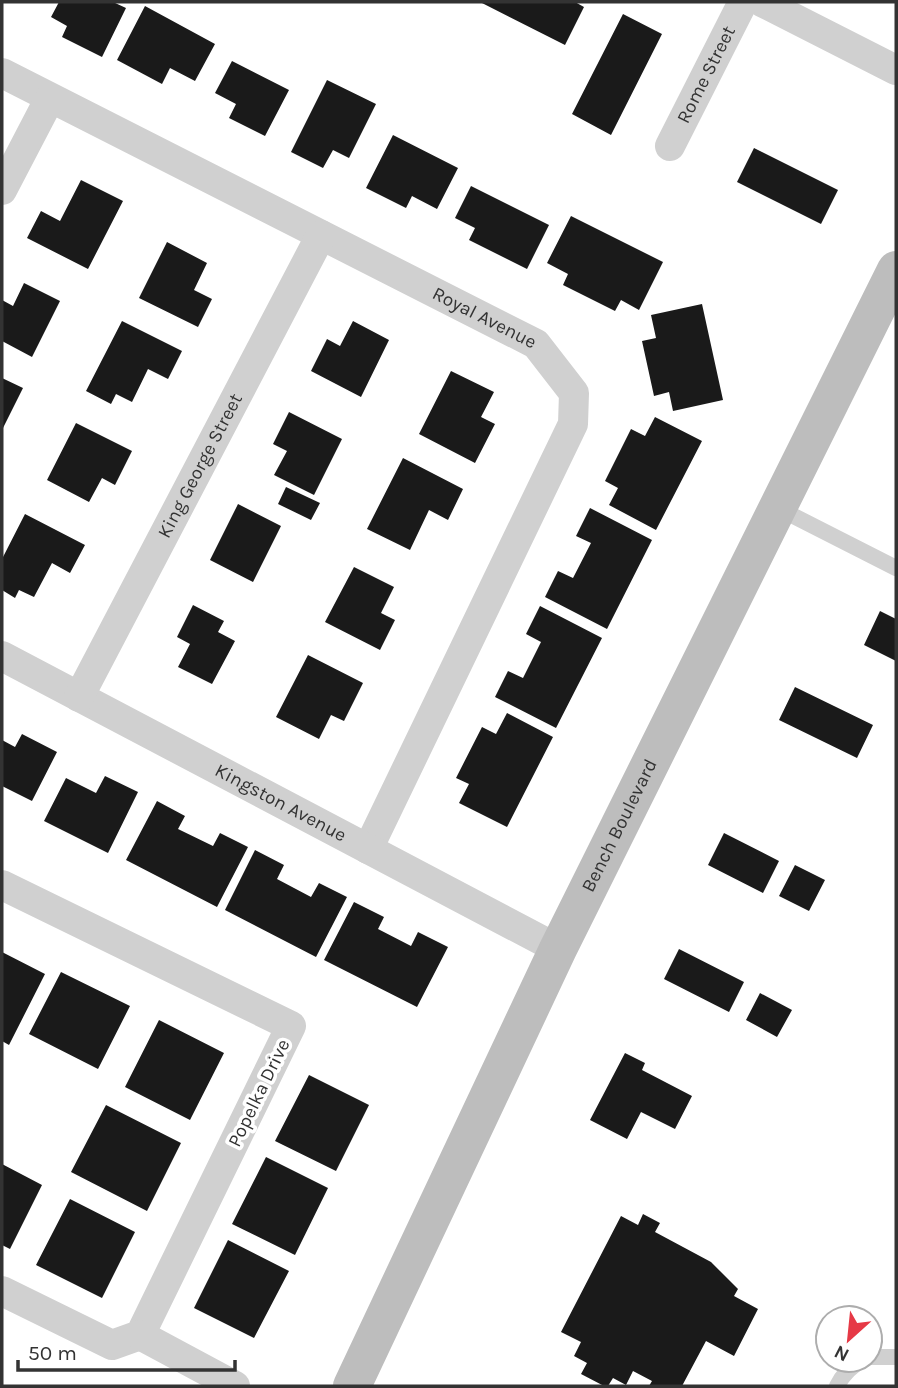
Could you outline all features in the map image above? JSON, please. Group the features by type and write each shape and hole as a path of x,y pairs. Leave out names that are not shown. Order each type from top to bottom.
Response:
{"main road":[{"name":"Bench Boulevard","path":"352,1386 558,949 896,270"}],"street":[{"name":"Rome Street","path":"670,146 743,2"},
{"path":"762,2 896,70"},
{"name":"Royal Avenue","path":"2,73 536,344 574,393 573,424 368,849"},
{"path":"2,190 50,98"},
{"name":"King George Street","path":"79,697 321,235"},
{"name":"Kingston Avenue","path":"2,656 558,949"},
{"name":"Popelka Drive","path":"2,885 291,1027 140,1335"},
{"path":"2,1291 111,1345 140,1335 235,1386"}],"lane":[{"path":"778,508 896,568"}],"building":[{"path":"59,2 113,2 126,8 102,57 62,37 67,26 51,17"},
{"path":"480,2 575,2 584,7 565,45"},
{"path":"145,6 215,44 195,81 170,68 162,84 117,60"},
{"path":"623,14 662,34 611,135 572,114"},
{"path":"232,61 289,90 265,136 229,118 236,104 215,93"},
{"path":"327,80 376,104 349,158 333,150 323,168 291,152"},
{"path":"393,135 458,168 437,209 412,196 406,208 366,188"},
{"path":"754,148 838,190 821,224 737,182"},
{"path":"81,180 123,201 88,269 27,238 41,211 60,221"},
{"path":"471,186 549,225 527,269 469,240 475,228 455,218"},
{"path":"571,216 663,262 639,310 621,300 615,311 563,285 568,274 547,263"},
{"path":"167,242 207,263 194,290 212,299 198,327 139,298"},
{"path":"24,283 60,301 32,357 2,341 2,300 13,306"},
{"path":"702,304 723,400 673,411 669,392 654,396 642,341 656,338 651,315"},
{"path":"122,321 182,351 168,379 148,369 132,402 116,394 111,404 86,391"},
{"path":"353,321 389,340 361,397 311,371 327,339 340,346"},
{"path":"451,371 494,392 481,417 495,424 475,463 419,434"},
{"path":"2,378 23,388 2,430"},
{"path":"289,412 342,439 314,495 274,475 287,451 273,444"},
{"path":"655,417 702,441 656,530 609,505 618,488 605,481 631,429 645,436"},
{"path":"76,423 132,451 115,485 102,478 89,502 47,480"},
{"path":"403,458 463,489 448,520 429,510 410,550 367,529"},
{"path":"286,487 320,503 311,520 278,504"},
{"path":"238,504 281,526 253,582 210,560"},
{"path":"590,508 652,540 607,629 545,597 558,571 573,578 591,543 576,536"},
{"path":"25,514 85,545 70,573 52,563 34,597 19,590 15,598 2,590 2,559"},
{"path":"354,567 394,587 381,613 395,620 380,650 325,622"},
{"path":"193,605 224,621 218,632 235,641 212,684 178,667 190,644 177,637"},
{"path":"540,606 602,638 556,728 495,697 508,671 523,678 541,642 526,634"},
{"path":"880,611 896,619 896,661 864,645"},
{"path":"308,655 363,683 344,721 331,715 319,739 276,717"},
{"path":"795,687 873,725 857,758 779,720"},
{"path":"507,713 553,737 507,827 459,803 469,784 456,778 482,727 496,734"},
{"path":"22,734 57,752 32,801 2,786 2,740 15,747"},
{"path":"105,776 138,792 108,853 44,821 66,778 96,793"},
{"path":"157,801 185,816 178,829 213,846 220,833 248,847 217,907 126,860"},
{"path":"724,833 779,861 763,893 708,865"},
{"path":"255,850 284,865 277,879 311,897 319,883 347,897 316,957 225,910"},
{"path":"795,865 825,880 809,911 779,896"},
{"path":"354,902 384,917 378,929 411,946 418,932 448,947 417,1007 324,960"},
{"path":"679,949 744,982 729,1012 664,979"},
{"path":"2,952 45,974 9,1045 2,1041"},
{"path":"61,972 130,1006 98,1069 29,1034"},
{"path":"760,993 792,1010 777,1037 746,1020"},
{"path":"159,1020 224,1053 190,1120 125,1087"},
{"path":"625,1053 645,1063 642,1070 692,1096 675,1129 641,1112 627,1139 590,1120"},
{"path":"309,1075 369,1105 336,1171 275,1141"},
{"path":"106,1105 181,1143 147,1211 71,1172"},
{"path":"266,1157 328,1188 295,1255 232,1224"},
{"path":"2,1164 42,1185 10,1249 2,1245"},
{"path":"70,1199 135,1232 102,1298 36,1265"},
{"path":"643,1214 660,1223 655,1232 711,1262 738,1289 734,1296 758,1309 734,1356 706,1341 682,1386 649,1386 652,1381 633,1371 626,1385 613,1378 608,1386 604,1386 581,1374 587,1363 574,1356 581,1342 561,1332 621,1216 638,1225"},
{"path":"228,1240 289,1271 254,1338 194,1308"}]}
